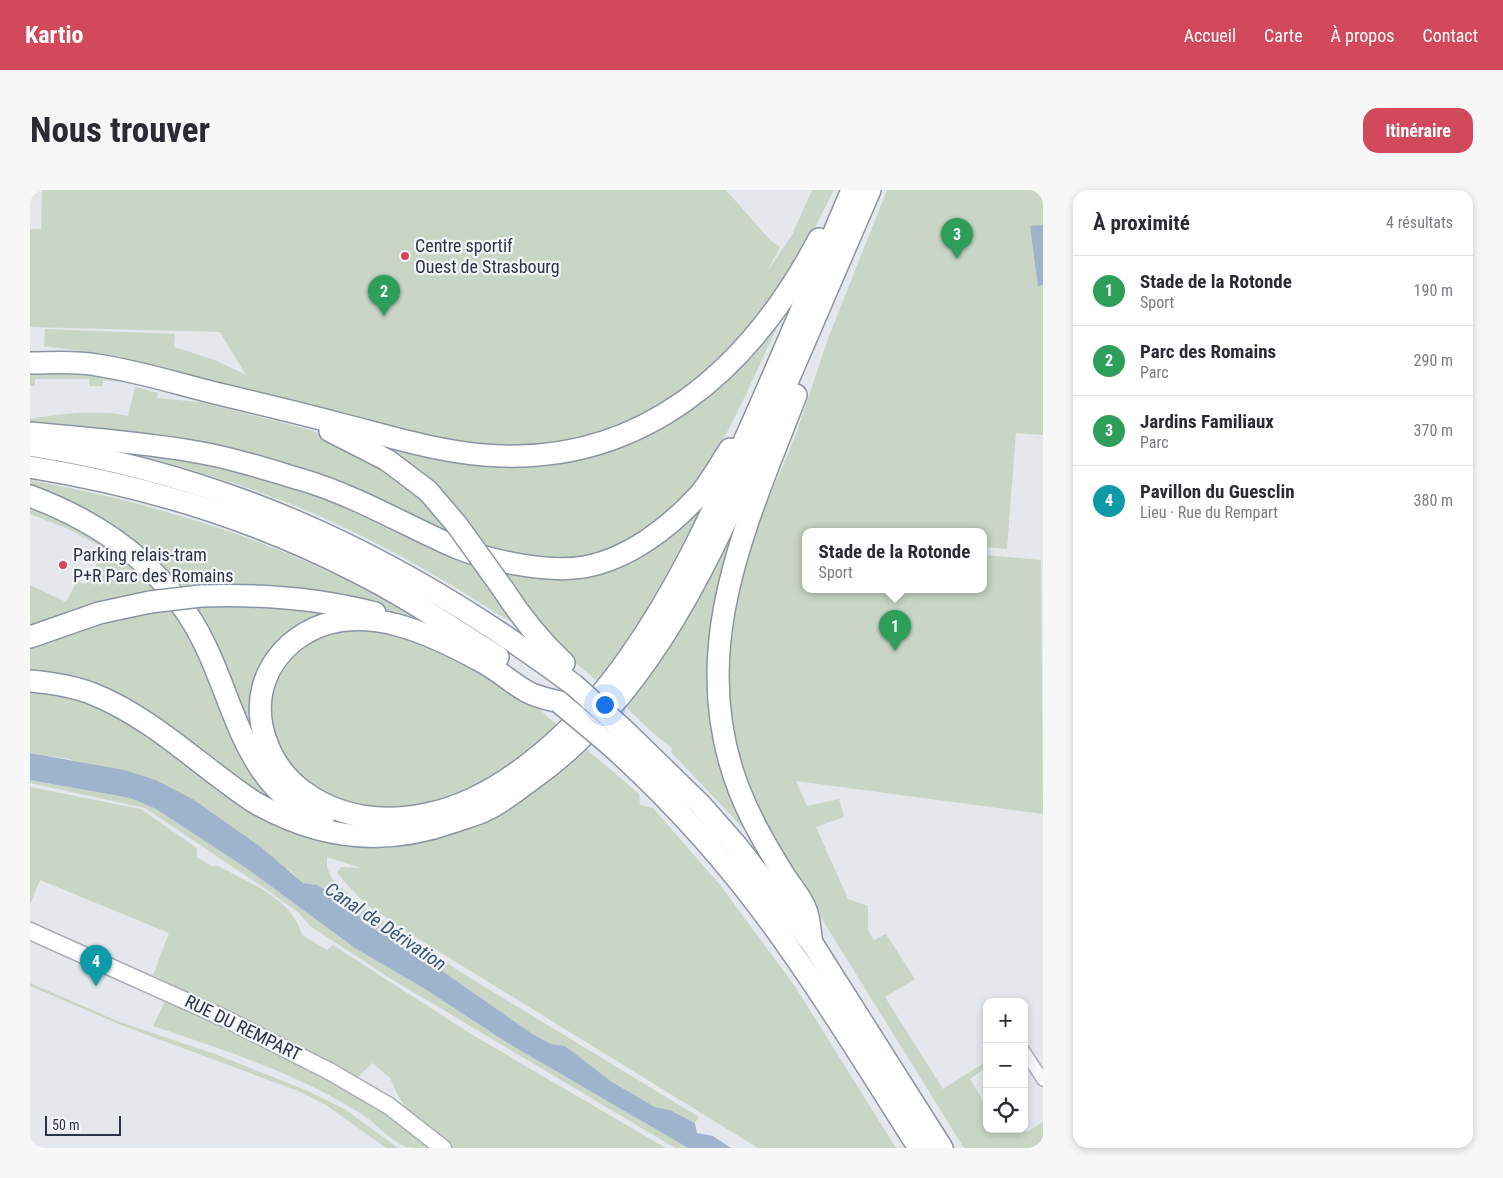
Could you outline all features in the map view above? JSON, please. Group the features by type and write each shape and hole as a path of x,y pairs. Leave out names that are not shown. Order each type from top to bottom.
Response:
{"highway":[{"path":"30,363 96,364 412,444 482,455 540,454 570,450 611,440 639,428 676,409 711,381 766,323 809,257 844,190"},
{"path":"404,627 378,622 346,621 310,630 282,652 267,675 262,690 260,704 262,727 278,765 298,788 329,807 345,813 378,818 407,819 449,810 488,790 524,768 583,713 629,658 656,615 720,496 852,190"},
{"path":"30,681 74,688 111,702 133,715 240,793 273,813 295,823 330,834 383,837 427,832 487,810 561,759 597,724 627,688 671,626 713,550 870,190"},
{"path":"812,944 806,910 752,824 736,782 724,734 717,681 719,635 727,589 743,536 842,278 852,232"},
{"path":"30,355 63,354 99,357 140,367 192,387"},
{"path":"30,433 117,441 192,451 231,460 306,481 355,501 457,548 496,560 539,567 583,567 622,555 660,532 701,493 765,395"},
{"path":"283,410 346,438 387,460 428,491 457,525 503,589 522,620 542,643 569,668 574,686"},
{"path":"30,446 118,462 173,477 283,514 325,532 434,590 517,643 574,686 653,784 685,818 761,910 799,963 919,1148"},
{"path":"30,467 109,482 165,497 275,535 355,571 425,610 505,661 559,702 616,737 673,777 731,839 812,944 942,1148"},
{"path":"30,496 100,530 133,552 169,588 193,623 240,731 262,772 273,786 292,805 307,814 366,836"},
{"path":"30,637 99,613 150,602 201,596 258,595 304,598 387,616 404,627 462,652 491,667 529,693 559,702"}],"street":[{"name":"RUE DU REMPART","path":"30,931 226,1019 331,1072 383,1102 443,1148"},
{"path":"1028,1057 1043,1080"}],"green space":[{"path":"42,190 726,190 770,240 780,247 766,273 792,235 812,190 834,190 799,259 770,304 706,376 629,426 553,447 476,448 165,371 117,356 44,346 45,329 175,334 174,347 215,360 246,375 220,332 30,327 30,229 41,229"},
{"path":"887,190 1043,190 1043,435 1016,433 1007,549 987,547 987,528 802,528 802,593 987,593 987,555 1041,560 1043,814 796,781 807,806 839,799 844,817 816,827 848,899 868,906 868,930 874,940 886,934 915,979 885,997 943,1089 983,1064 983,1070 970,1079 983,1100 983,1133 1028,1133 1043,1122 1043,1140 1031,1148 964,1148 753,808 727,727 726,632 754,532 794,440 829,336"},
{"path":"772,325 776,330 741,404 722,442 700,477 675,508 645,533 609,551 567,559 547,560 515,557 480,547 347,431 462,458 632,437"},
{"path":"30,374 93,375 136,384 103,380 103,386 90,386 89,379 35,379 35,386 30,386"},
{"path":"135,387 158,393 157,398 200,402 307,429 344,442 427,497 460,543 381,504 30,424 30,419 79,413 128,416"},
{"path":"139,448 314,489 477,565 518,625 397,554 313,513 232,483 121,450"},
{"path":"763,463 714,621 746,829 744,829 671,752 672,748 625,706 670,644 699,597"},
{"path":"30,480 134,503 186,517 237,534 287,553 336,575 383,600 429,628 383,611 177,591 30,493"},
{"path":"709,493 648,611 598,682 553,643 498,570 588,572"},
{"path":"30,505 93,532 162,593 30,628 30,585 66,602 77,581 86,584 105,549 68,529 30,514"},
{"path":"208,602 351,613 267,666 274,778 188,605"},
{"path":"174,607 292,815 178,741 30,676 30,643 65,629"},
{"path":"359,626 410,636 523,695 557,725 530,749 503,769 474,786 444,799 417,806 391,809 347,805 304,782 278,750 268,710 277,672 312,638"},
{"path":"30,686 112,709 241,802 416,843 447,836 475,826 535,790 584,747 639,794 640,805 653,808 721,886 796,988 896,1148 758,1148 409,933 364,903 337,873 341,867 361,868 327,857 327,867 332,879 360,905 462,973 699,1117 695,1123 670,1110 655,1107 612,1082 565,1046 551,1044 534,1035 412,950 364,923 359,916 341,907 330,892 317,885 303,883 289,870 69,759 30,753"},
{"path":"30,780 130,798 156,809 246,868 356,948 425,989 506,1042 688,1148 675,1148 388,977 310,926 298,912 145,808 30,783"},
{"path":"30,787 141,809 197,848 197,857 211,866 218,866 268,893 289,911 297,922 302,935 327,950 333,945 471,1034 666,1148 449,1148 416,1121 399,1098 390,1078 372,1063 357,1078 153,975 169,933 40,880 30,905"},
{"path":"30,983 120,1022 215,1054 306,1090 346,1110 398,1148 386,1148 326,1105 298,1091 126,1027 30,986"},
{"path":"165,1001 324,1076 381,1111 428,1148 406,1147 400,1144 363,1115 339,1100 288,1075 153,1026"}],"water":[{"path":"1043,225 1043,285 1038,286 1030,226"},
{"path":"30,753 124,770 156,780 194,800 262,848 303,883 317,885 330,892 341,907 359,916 364,923 412,950 534,1035 551,1044 565,1046 612,1082 655,1107 670,1110 695,1123 697,1133 713,1136 731,1148 688,1148 506,1042 425,989 355,948 246,868 156,809 130,798 30,780"}],"place":[{"name":"Centre sportif Ouest de Strasbourg","path":"405,256"},
{"name":"Jardins Familiaux","path":"957,259"},
{"name":"Parc des Romains","path":"384,316"},
{"name":"Parking relais-tram P+R Parc des Romains","path":"63,565"},
{"name":"Stade de la Rotonde","path":"895,651"},
{"name":"Pavillon du Guesclin","path":"96,986"}],"water label":[{"name":"Canal de Dérivation","path":"386,926"}]}
